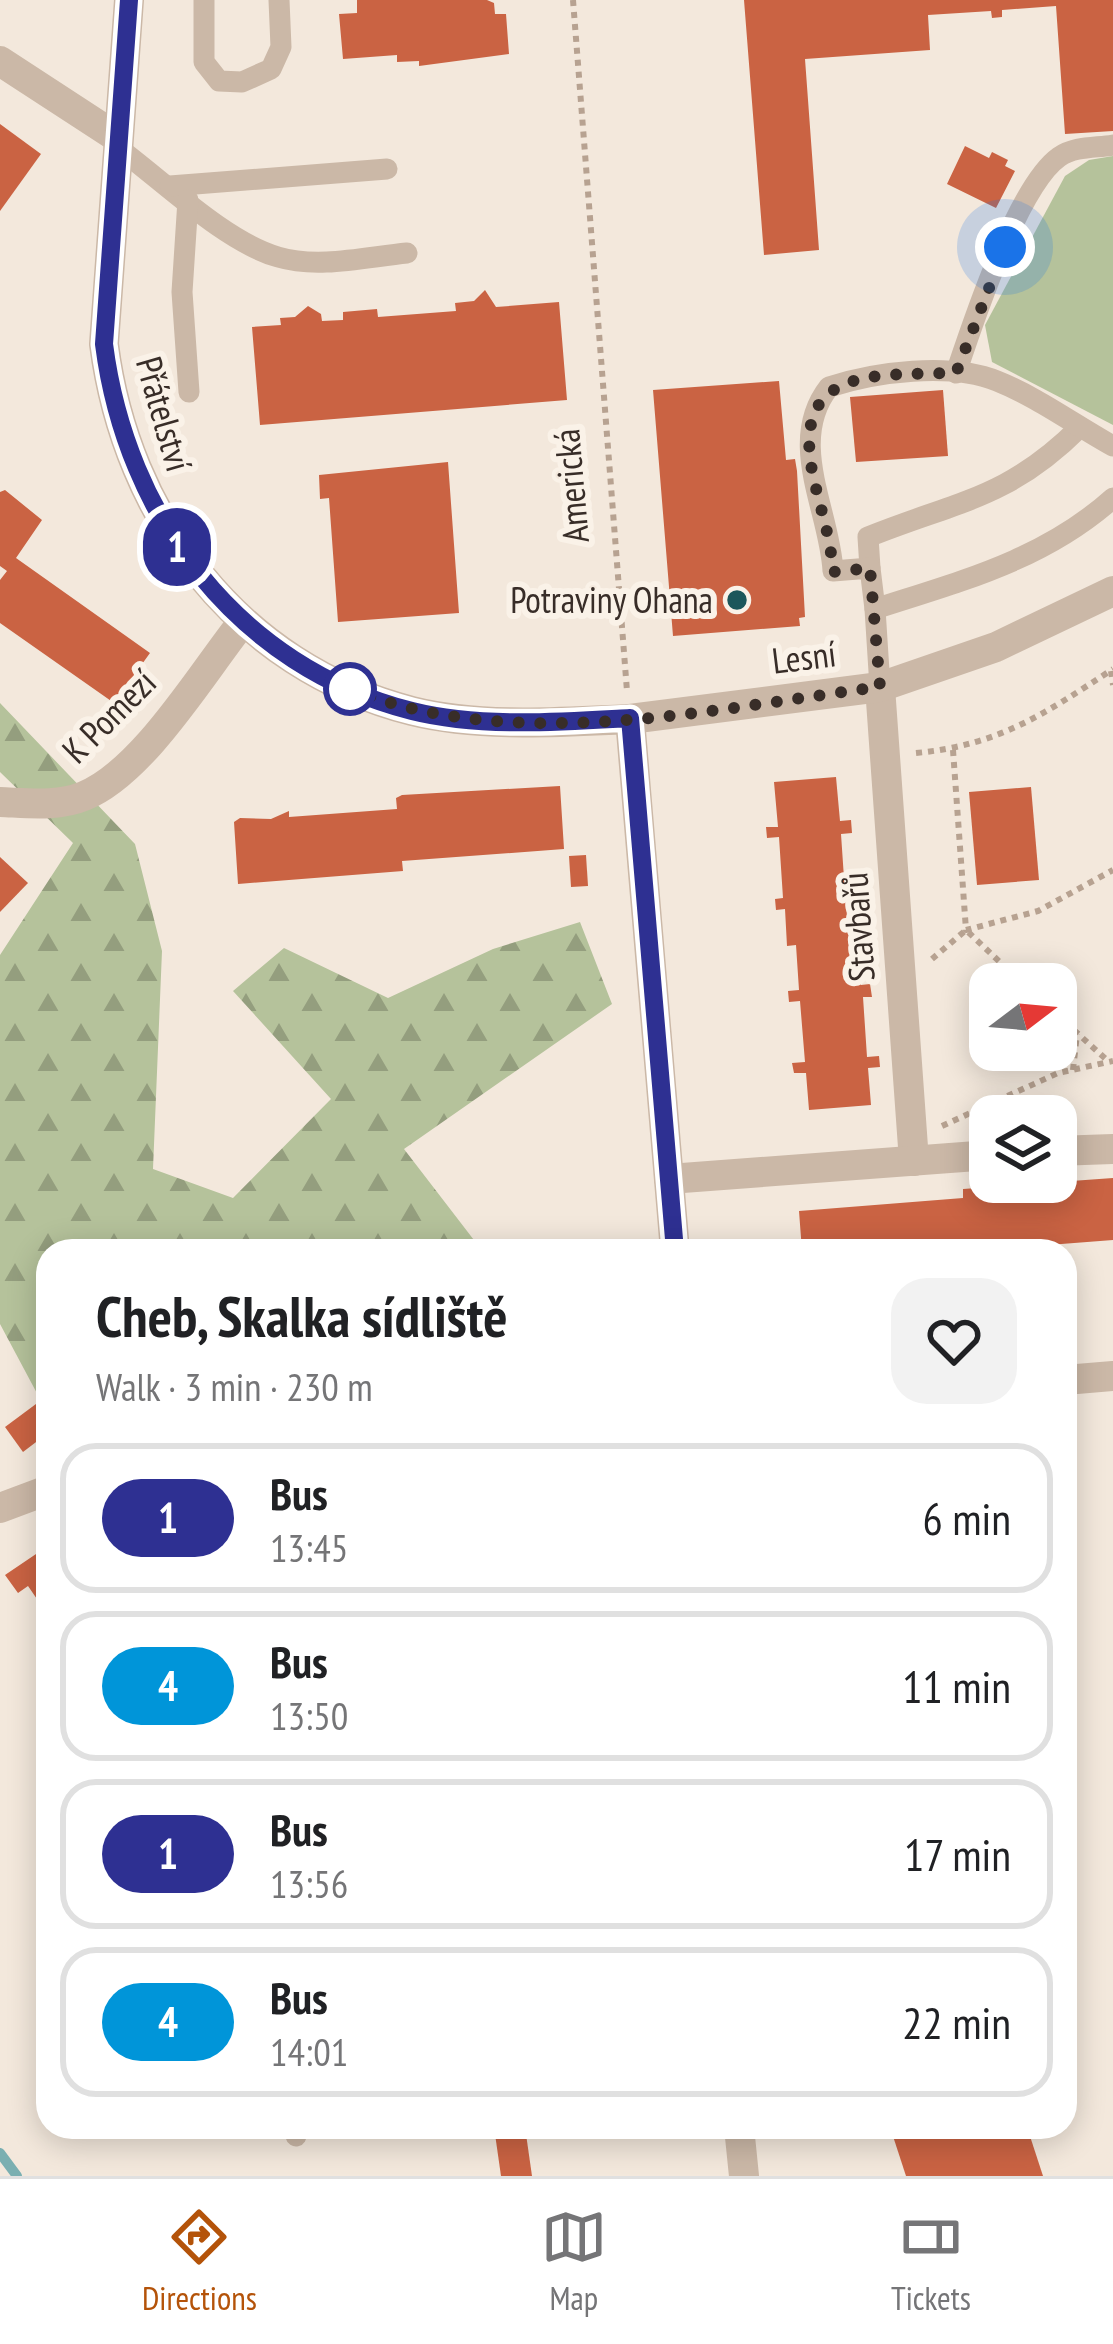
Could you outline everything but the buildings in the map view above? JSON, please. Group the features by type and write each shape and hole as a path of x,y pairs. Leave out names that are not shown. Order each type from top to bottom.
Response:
{"street":[{"name":"Přátelství","path":"129,0 104,344 110,391 157,516 241,624 352,690 416,712 482,719 630,718"},
{"path":"0,61 117,143"},
{"name":"Lesní","path":"630,718 880,687 996,647 1113,591"},
{"name":"K Pomezí","path":"0,802 50,804 86,796 154,736 241,624"},
{"name":"Stavbařů","path":"880,687 913,1151"},
{"path":"630,718 674,1239"},
{"path":"1077,1150 1113,1149"},
{"path":"670,1179 913,1151 969,1155"},
{"path":"1077,1379 1113,1376"},
{"path":"0,1508 36,1494"},
{"path":"740,2139 744,2176"}],"lane":[{"path":"204,0 204,62 220,81 242,82 271,69 280,47 279,0"},
{"path":"117,143 241,239 278,257 326,262 407,253"},
{"path":"956,373 981,301 1041,175 1074,149 1113,145"},
{"path":"179,193 387,169"},
{"path":"179,193 189,392"},
{"path":"870,568 833,572 812,476 810,417 829,387 847,381 956,373 996,381 1113,446"},
{"path":"880,687 868,537 998,491 1035,471 1080,427"},
{"path":"875,609 1029,558 1080,528 1113,498"}],"path":[{"name":"Americká","path":"573,0 630,718"},
{"path":"885,756 953,749 1022,729 1112,670 1113,686"},
{"path":"953,749 966,930 1001,963"},
{"path":"966,930 1038,911 1113,869"},
{"path":"1077,1034 1112,1063"},
{"path":"1077,1069 1112,1063"},
{"path":"913,1151 1010,1092 1070,1071"}],"green space":[{"path":"1113,156 1113,425 992,362 985,325 1065,176 1089,160"},
{"path":"0,703 135,844 162,951 153,1169 233,1198 331,1099 233,991 284,948 388,998 493,949 580,922 612,1004 404,1149 473,1239 36,1239 36,1392 0,1324 0,955 73,843 0,772"}],"waterway":[{"path":"0,2153 17,2176"}],"bus line":[{"name":"1","path":"129,0 104,344 110,391 142,488 175,545 241,624 352,690 416,712 482,719 630,718 674,1239"}],"place":[{"name":"Potraviny Ohana","path":"737,600"}],"route":[{"path":"350,689 416,712 582,721 880,687 870,568 833,572 812,476 810,417 829,387 847,381 956,373 1005,247"}]}
